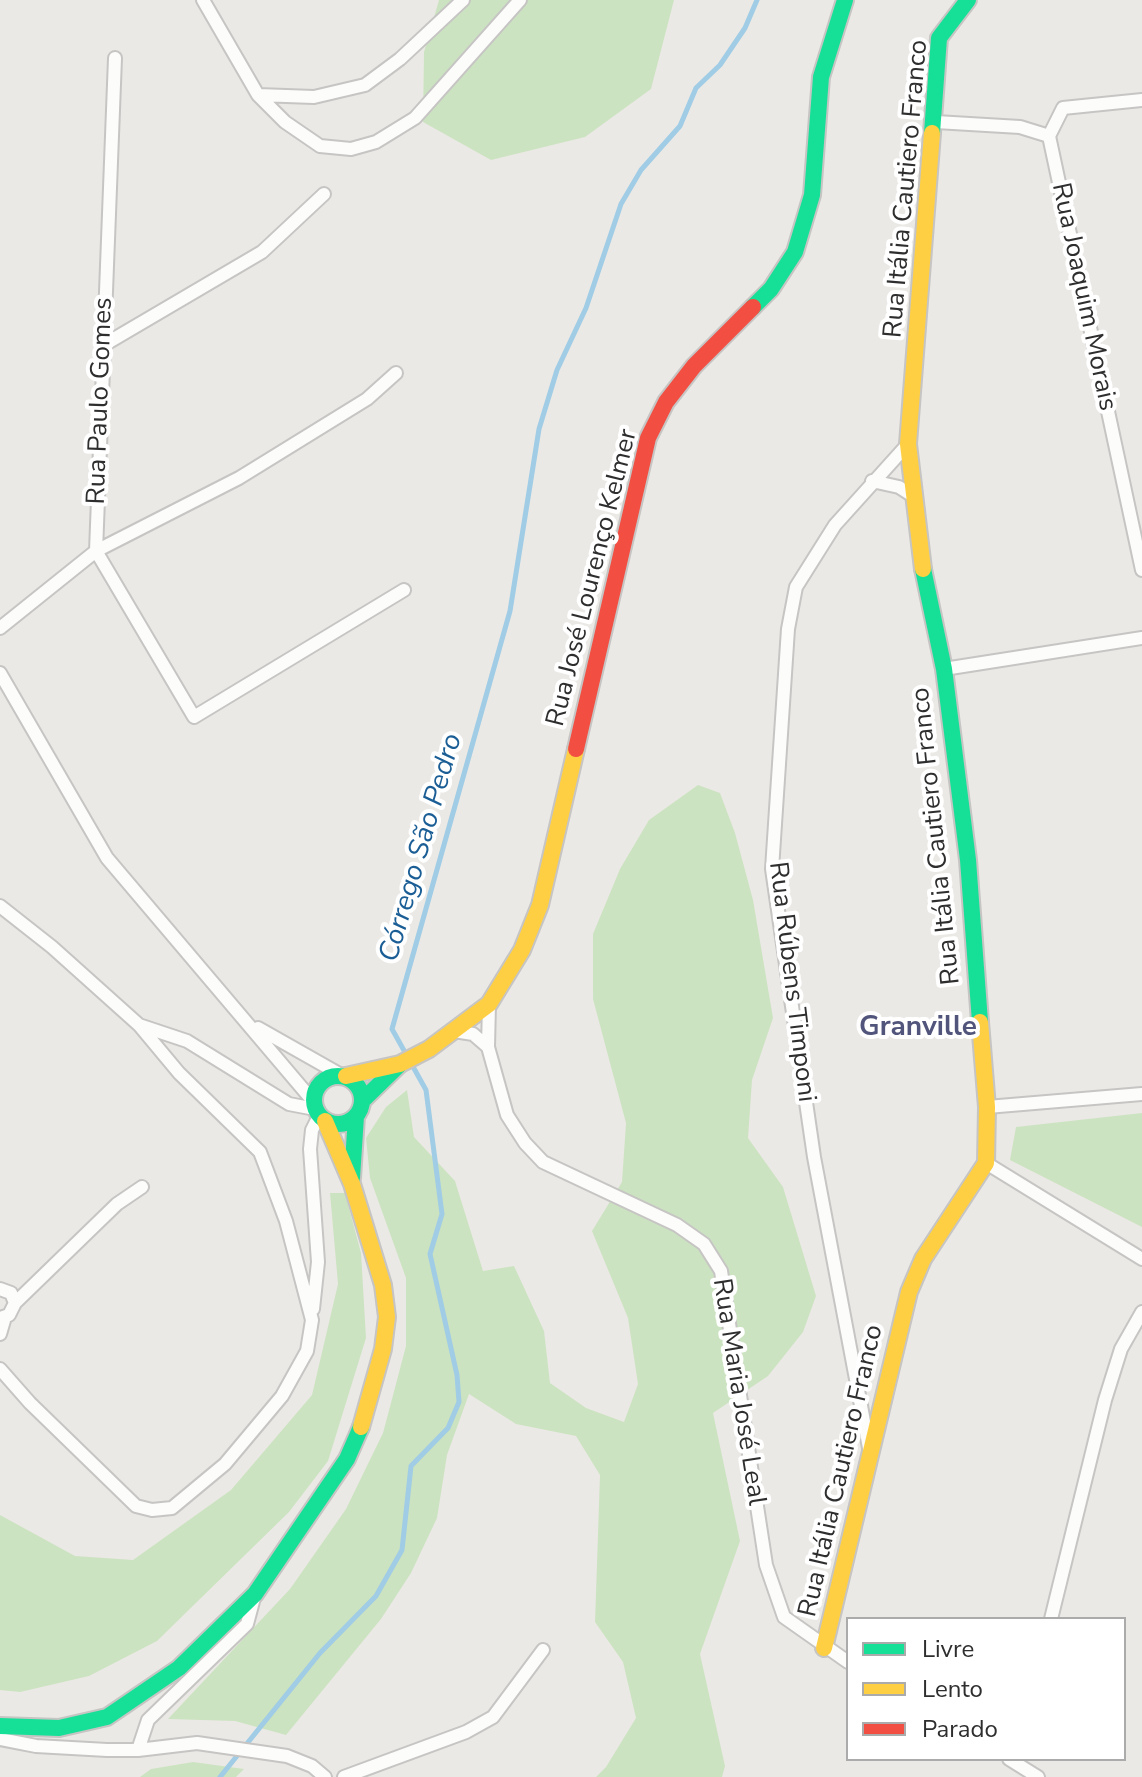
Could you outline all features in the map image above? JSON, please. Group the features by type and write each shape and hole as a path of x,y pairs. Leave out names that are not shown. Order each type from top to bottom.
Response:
{"main road":[{"name":"Rua José Lourenço Kelmer","path":"343,1076 400,1064 429,1049 489,1004 522,950 540,905 648,438 666,402 694,366 771,289 795,252 812,195 821,77 839,11 845,0"},
{"name":"Rua Itália Cautiero Franco","path":"824,1648 909,1292 918,1270 986,1163 987,1107 968,860 944,669 913,496 908,444 936,122 939,38 968,0"},
{"name":"Rua José Lourenço Kelmer","path":"359,1109 400,1064"},
{"path":"0,1726 59,1728 107,1717 179,1668 255,1594 347,1459 363,1422 383,1349 387,1317 383,1285 352,1184 318,1112 318,1085 324,1079 343,1076 358,1086 359,1109 352,1184"},
{"path":"318,1112 341,1124 359,1109"}],"street":[{"path":"203,0 258,95 285,122 320,146 351,149 376,142 415,118 520,0"},
{"path":"258,95 314,97 365,85 400,59 463,0"},
{"name":"Rua Paulo Gomes","path":"96,551 115,58"},
{"path":"936,122 1020,127 1049,136 1063,108 1142,100"},
{"name":"Rua Joaquim Morais","path":"1049,136 1142,570"},
{"path":"102,346 262,252 324,194"},
{"path":"0,628 96,551 239,478 367,399 396,373"},
{"name":"Rua Rúbens Timponi","path":"871,1455 814,1157 772,869 788,629 796,587 835,525 908,444"},
{"path":"872,481 899,487 913,496"},
{"path":"96,551 194,717 404,590"},
{"path":"944,669 1142,638"},
{"path":"0,673 107,858 248,1022 318,1112"},
{"path":"0,906 52,947 139,1025 179,1073 260,1152 286,1221 312,1320"},
{"name":"Rua Maria José Leal","path":"489,1004 488,1047 507,1115 543,1162 677,1225 704,1244 721,1271 766,1565 784,1617 846,1661"},
{"path":"248,1022 343,1076"},
{"path":"139,1025 187,1041 289,1104 318,1112"},
{"path":"454,1031 473,1034 488,1047"},
{"path":"987,1107 1142,1094"},
{"path":"0,1369 30,1403 136,1506 152,1510 172,1508 225,1464 282,1396 307,1351 318,1262 310,1149 318,1112"},
{"path":"986,1163 1142,1259"},
{"path":"0,1334 2,1318 12,1312 15,1303 117,1204 142,1187"},
{"path":"1,1287 11,1293 15,1303"},
{"path":"1051,1617 1105,1400 1121,1349 1142,1312"},
{"path":"138,1750 148,1720 247,1624 255,1594"},
{"path":"344,1777 466,1732 493,1717 543,1650"},
{"path":"0,1739 36,1746 138,1750 197,1743 287,1756 312,1766 325,1777"},
{"path":"1014,1761 1038,1777"}],"green space":[{"path":"439,0 674,0 651,89 585,137 491,160 423,122 424,52"},
{"path":"698,785 720,793 735,833 753,900 773,1018 752,1080 748,1138 783,1187 816,1296 803,1332 768,1376 713,1413 740,1541 700,1654 725,1766 722,1777 596,1777 606,1767 636,1718 623,1662 595,1622 600,1475 576,1436 516,1424 469,1394 447,1455 437,1518 411,1573 381,1619 286,1735 235,1721 168,1719 290,1589 346,1509 383,1433 406,1346 406,1278 370,1178 366,1138 386,1107 407,1090 414,1137 455,1181 483,1271 514,1266 544,1331 550,1383 586,1408 624,1422 638,1384 628,1318 592,1231 622,1182 626,1123 593,999 593,934 620,869 649,820"},
{"path":"1142,1113 1142,1227 1010,1160 1016,1127"},
{"path":"330,1193 345,1193 361,1253 366,1338 328,1461 289,1512 157,1641 89,1676 20,1692 0,1690 0,1515 75,1556 133,1560 231,1490 312,1395 338,1284"},
{"path":"193,1762 244,1769 236,1777 140,1777 151,1769"}],"waterway":[{"name":"Córrego São Pedro","path":"220,1777 320,1653 376,1596 402,1550 411,1466 448,1428 459,1402 457,1375 430,1254 442,1214 426,1090 392,1029 510,611 539,429 557,370 586,308 621,204 641,170 680,126 696,88 720,65 745,28 757,0"}],"traffic: fast":[{"path":"753,307 771,289 795,252 812,195 821,77 845,0"},
{"path":"932,133 939,38 968,0"},
{"path":"923,569 944,669 968,860 980,1022"},
{"path":"362,1101 399,1065"},
{"path":"338,1076 347,1077 355,1083 361,1091 362,1100 361,1109 355,1117 347,1123 338,1124 329,1123 321,1117 315,1109 314,1100 315,1091 321,1083 329,1077 338,1076"},
{"path":"352,1178 356,1116"},
{"path":"0,1726 59,1728 107,1717 179,1668 255,1594 347,1459 361,1427"}],"traffic: slow":[{"path":"923,569 908,444 932,133"},
{"path":"346,1076 400,1064 429,1049 489,1004 522,950 540,905 576,749"},
{"path":"824,1648 909,1292 923,1259 986,1163 987,1107 980,1022"},
{"path":"325,1121 352,1184 383,1285 387,1317 383,1349 361,1427"}],"traffic: jam":[{"path":"576,749 648,438 666,402 694,366 753,307"}],"district":[{"name":"Granville","path":"918,1028"}]}
